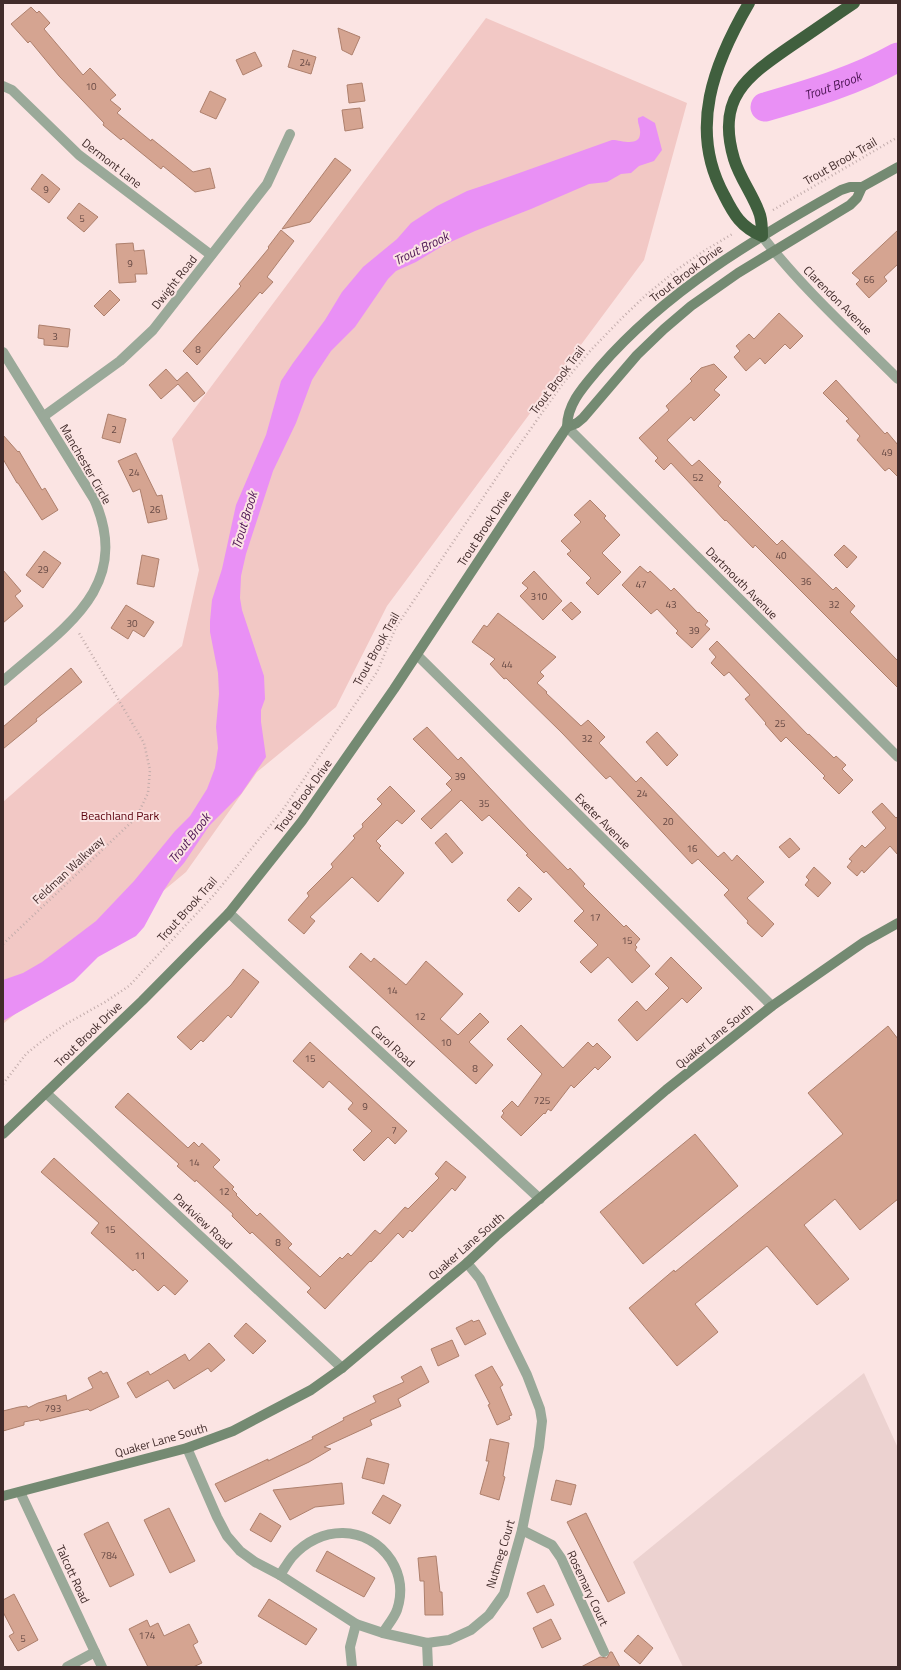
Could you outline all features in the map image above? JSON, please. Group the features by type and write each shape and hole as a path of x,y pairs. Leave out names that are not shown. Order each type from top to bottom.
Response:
{"highway":[{"path":"749,3 733,32 715,76 707,111 706,133 715,176 729,206 745,226 762,236"},
{"path":"762,236 760,215 741,178 732,150 730,120 735,97 743,84 759,68 854,3"}],"main road":[{"name":"Trout Brook Drive","path":"3,1134 142,1001 229,913 302,821 417,655 567,427 568,413 573,402 592,377 624,342 647,320 691,283 762,236 841,190 850,187 862,187 898,167"},
{"name":"Trout Brook Drive","path":"567,427 577,423 583,418 630,363 678,317 714,289 850,204 857,198 862,187"},
{"name":"Quaker Lane South","path":"3,1496 187,1448 233,1431 311,1390 342,1368 467,1263 666,1090 772,1006 858,946 898,923"}],"street":[{"name":"Dermont Lane","path":"3,86 12,90 79,155 211,255"},
{"name":"Dwight Road","path":"44,416 120,361 153,330 267,184 290,134"},
{"name":"Clarendon Avenue","path":"762,236 797,278 898,379"},
{"name":"Manchester Circle","path":"3,352 81,477 100,513 105,530 106,546 104,565 90,599 72,620 3,681"},
{"name":"Dartmouth Avenue","path":"567,427 898,757"},
{"name":"Exeter Avenue","path":"417,655 772,1006"},
{"name":"Carol Road","path":"229,913 540,1199"},
{"name":"Parkview Road","path":"46,1093 342,1368"},
{"name":"Nutmeg Court","path":"187,1448 227,1536 240,1551 255,1562 280,1575 356,1624 383,1633 427,1643 449,1640 471,1630 489,1615 504,1594 522,1530 541,1434 540,1409 527,1375 480,1279 467,1263"},
{"name":"Talcott Road","path":"20,1492 102,1667"},
{"name":"Rosemary Court","path":"522,1530 552,1545 561,1558 604,1652"},
{"path":"280,1575 292,1557 305,1546 331,1534 345,1532 360,1535 373,1541 385,1551 396,1568 401,1582 400,1597 396,1611 383,1633"},
{"path":"352,1667 350,1647 356,1624"},
{"path":"427,1643 428,1667"},
{"path":"67,1667 95,1652"}],"path":[{"name":"Trout Brook Trail","path":"790,200 898,137"},
{"name":"Trout Brook Trail","path":"3,1084 26,1054 46,1038 66,1024 105,1002 129,986 214,895 282,811 345,719 377,672 396,627 505,465 564,382 591,350 622,318 678,269 716,243"},
{"name":"Feldman Walkway","path":"3,944 136,818 148,793 150,770 144,743 79,633"}],"shaded area":[{"path":"864,1373 898,1448 898,1667 683,1667 633,1562"}],"green space":[{"name":"Beachland Park","path":"486,18 687,103 644,260 387,606 336,707 257,772 186,872 3,1024 3,802 182,646 199,570 172,439"}],"water":[{"path":"643,116 655,123 662,150 654,161 639,166 631,173 621,174 607,182 589,184 475,231 444,245 416,262 396,271 388,279 355,327 331,351 312,380 296,423 273,471 246,554 241,576 240,598 242,610 264,676 265,699 261,710 261,722 266,757 241,794 209,826 164,890 144,927 136,936 98,957 74,981 3,1021 3,980 23,973 42,962 96,921 134,881 175,831 190,816 207,789 215,768 218,748 216,727 219,694 218,673 210,632 212,600 222,569 236,505 266,435 281,381 325,320 342,292 363,267 397,239 411,223 437,206 467,191 612,140 628,142 636,141 640,134 638,118"}],"building":[{"path":"31,7 37,13 39,11 50,23 44,29 83,75 90,68 116,95 110,100 121,109 117,113 151,141 152,139 193,172 210,168 215,188 195,192 163,166 161,169 123,138 121,140 103,125 104,123 59,76 30,41 28,43 11,24"},
{"path":"338,28 360,37 352,55 342,50"},
{"path":"293,50 316,57 311,74 288,67"},
{"path":"255,52 262,66 243,75 236,60"},
{"path":"362,83 365,101 349,103 347,85"},
{"path":"210,91 226,99 216,119 200,112"},
{"path":"360,108 363,128 345,131 342,110"},
{"path":"335,158 351,170 310,222 282,229"},
{"path":"42,174 60,189 49,203 31,189"},
{"path":"79,203 98,217 84,232 67,218"},
{"path":"281,230 294,241 267,277 273,282 262,294 260,292 197,365 183,351 241,286 239,284 269,248 268,247"},
{"path":"898,230 898,264 884,277 887,281 869,298 856,284 860,280 852,273"},
{"path":"133,243 134,251 144,250 147,274 135,274 136,282 119,283 116,244"},
{"path":"110,290 120,300 104,316 94,306"},
{"path":"779,313 803,336 790,349 785,344 765,364 760,358 746,371 734,357 740,351 736,346 749,334 754,339"},
{"path":"39,325 70,329 68,347 44,345 44,339 38,338"},
{"path":"714,364 727,377 714,390 720,395 694,421 691,417 667,440 692,466 699,460 721,482 718,486 777,545 782,540 833,590 836,587 855,606 850,612 898,661 898,688 755,545 753,548 726,520 725,521 671,463 664,470 655,461 658,458 639,438 669,410 666,406 692,381 690,379 701,368"},
{"path":"166,369 177,381 187,372 205,393 194,402 178,384 161,399 149,385"},
{"path":"836,380 885,434 887,432 898,445 898,477 889,468 885,471 857,440 860,436 846,421 849,419 823,393"},
{"path":"108,414 126,419 120,443 102,438"},
{"path":"3,435 18,452 19,451 42,490 45,488 58,510 42,520 3,459"},
{"path":"136,453 157,496 162,495 167,519 148,523 140,489 133,492 118,461"},
{"path":"590,500 606,516 604,518 620,535 602,553 621,572 598,595 586,583 591,578 567,554 571,551 561,541 581,522 574,515"},
{"path":"844,545 857,557 847,568 834,555"},
{"path":"44,551 61,563 43,588 26,575"},
{"path":"142,555 159,559 154,587 137,584"},
{"path":"640,566 648,573 650,571 671,591 674,588 698,613 699,612 708,621 705,625 710,629 692,648 676,633 678,631 657,609 651,614 622,585"},
{"path":"3,570 21,591 15,596 23,606 3,623"},
{"path":"534,571 562,601 543,620 520,596 528,588 522,583"},
{"path":"571,602 581,612 572,620 562,610"},
{"path":"126,605 154,622 144,637 133,630 128,639 111,628"},
{"path":"498,613 556,657 540,672 544,676 537,683 547,692 546,693 581,726 588,720 605,737 599,743 636,782 641,777 718,857 724,852 732,861 737,855 764,882 747,898 774,924 762,937 747,923 748,921 724,895 729,890 698,859 692,864 610,776 606,779 506,678 504,679 490,664 495,659 472,642 484,625 487,627"},
{"path":"717,641 808,735 809,734 834,758 836,756 846,765 842,769 853,780 839,794 823,778 825,776 786,737 781,742 745,699 750,695 729,672 724,676 711,663 716,657 709,649"},
{"path":"71,668 82,682 36,719 37,721 3,749 3,727"},
{"path":"427,727 458,760 461,757 568,870 570,868 585,884 583,886 624,927 626,925 640,939 635,945 637,947 635,950 650,966 632,983 608,957 591,973 580,962 598,945 574,921 584,911 546,871 544,873 526,855 528,854 489,815 482,821 461,800 431,829 421,819 452,790 446,784 452,778 413,739"},
{"path":"657,732 678,755 667,766 646,742"},
{"path":"390,786 415,811 402,824 397,820 376,841 381,846 379,848 404,873 378,902 352,877 310,917 315,921 304,934 288,920 309,896 307,893 333,867 331,864 355,838 353,836 363,827 362,824 382,804 377,799"},
{"path":"882,803 896,818 898,816 898,855 890,846 864,873 862,870 857,876 847,867 852,861 849,859 862,845 865,848 886,828 872,812"},
{"path":"446,833 463,853 452,863 435,843"},
{"path":"790,838 800,849 789,858 779,847"},
{"path":"814,867 831,883 818,897 805,885 809,880 806,877"},
{"path":"519,887 532,899 519,912 507,900"},
{"path":"361,953 371,962 374,958 406,985 426,961 463,994 440,1019 458,1035 480,1013 489,1022 469,1042 493,1065 476,1084 349,967"},
{"path":"671,957 702,988 687,1003 682,998 637,1041 618,1020 637,1001 646,1011 669,988 655,974"},
{"path":"243,969 259,982 231,1018 228,1015 203,1042 201,1040 191,1050 177,1037 231,985"},
{"path":"521,1025 563,1068 588,1042 593,1047 597,1043 611,1057 598,1070 595,1067 574,1088 571,1085 551,1111 548,1109 545,1114 544,1113 521,1136 501,1117 504,1113 502,1111 512,1101 518,1107 542,1074 507,1039"},
{"path":"888,1026 898,1039 898,1199 860,1230 835,1199 804,1225 849,1279 817,1305 767,1246 695,1304 718,1332 677,1366 629,1308 843,1134 808,1093"},
{"path":"310,1042 407,1131 395,1144 388,1137 364,1161 353,1150 372,1131 348,1109 353,1103 329,1081 323,1088 293,1061"},
{"path":"128,1093 188,1148 194,1142 199,1147 202,1143 220,1160 213,1167 234,1187 232,1189 237,1194 236,1195 257,1216 260,1213 292,1244 288,1248 320,1277 340,1257 342,1259 348,1253 351,1256 375,1230 380,1234 405,1207 408,1209 439,1178 435,1174 446,1161 466,1177 455,1191 452,1188 412,1232 410,1230 403,1238 398,1233 325,1309 307,1292 311,1288 252,1232 250,1234 232,1216 233,1214 196,1180 195,1182 177,1166 179,1164 115,1107"},
{"path":"695,1134 738,1186 643,1264 600,1212"},
{"path":"54,1158 188,1281 175,1295 164,1285 158,1291 135,1269 133,1271 91,1233 99,1223 41,1172"},
{"path":"472,1320 473,1322 479,1320 486,1334 465,1345 456,1328"},
{"path":"246,1323 266,1341 253,1354 234,1336"},
{"path":"452,1340 459,1356 438,1366 431,1349"},
{"path":"209,1343 225,1360 211,1372 208,1368 174,1389 168,1380 136,1398 127,1383 148,1371 150,1375 185,1354 189,1361"},
{"path":"421,1366 429,1382 398,1399 401,1406 370,1420 372,1425 324,1447 331,1449 309,1462 225,1502 215,1484 268,1459 268,1461 313,1439 312,1437 344,1420 343,1418 376,1402 373,1396 404,1382 401,1377"},
{"path":"492,1366 503,1385 500,1387 512,1415 509,1416 510,1419 497,1425 488,1405 490,1404 475,1375"},
{"path":"101,1371 103,1374 107,1372 119,1397 90,1411 88,1409 40,1421 39,1419 24,1422 24,1425 3,1431 3,1411 27,1406 28,1408 38,1403 66,1395 67,1401 93,1388 88,1378"},
{"path":"490,1439 509,1443 503,1476 505,1477 499,1500 480,1494 489,1461 486,1461"},
{"path":"367,1458 389,1464 384,1484 362,1478"},
{"path":"556,1480 576,1485 571,1505 551,1500"},
{"path":"342,1483 344,1504 315,1507 290,1520 273,1490"},
{"path":"383,1495 401,1505 390,1524 372,1513"},
{"path":"169,1508 195,1561 170,1573 144,1520"},
{"path":"260,1513 281,1526 271,1542 250,1530"},
{"path":"586,1513 625,1593 608,1602 567,1522"},
{"path":"108,1522 134,1575 110,1587 84,1534"},
{"path":"327,1551 375,1578 364,1597 316,1571"},
{"path":"436,1556 440,1592 442,1592 443,1615 425,1615 424,1581 420,1581 418,1558"},
{"path":"544,1585 554,1605 537,1613 527,1593"},
{"path":"14,1594 38,1640 18,1651 9,1636 14,1633 3,1612 3,1600"},
{"path":"269,1599 317,1629 306,1645 258,1616"},
{"path":"551,1619 561,1639 542,1648 533,1628"},
{"path":"147,1620 150,1627 158,1623 164,1636 189,1624 198,1642 193,1645 202,1663 193,1667 148,1667 129,1629"},
{"path":"638,1635 653,1648 640,1664 624,1651"},
{"path":"610,1652 612,1652 620,1667 581,1667 600,1657 607,1658"}],"waterway":[{"name":"Trout Brook","path":"765,107 850,80 898,57"}]}
